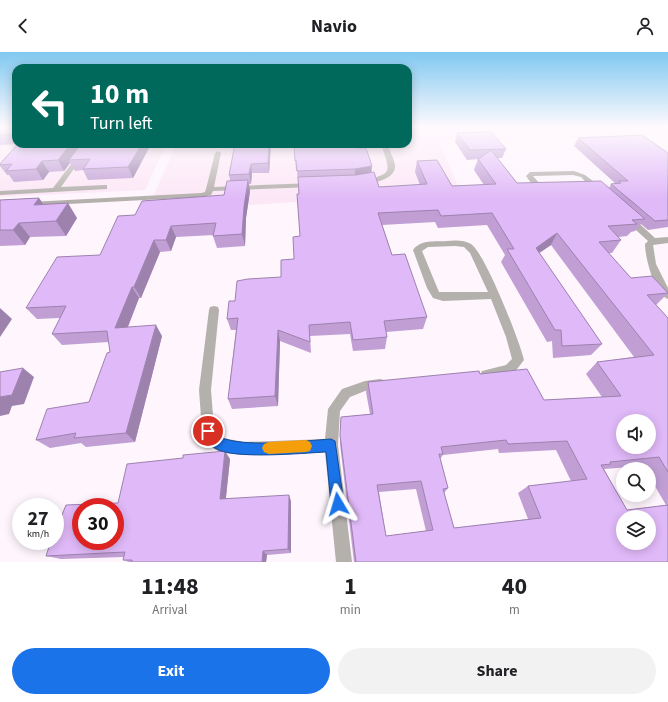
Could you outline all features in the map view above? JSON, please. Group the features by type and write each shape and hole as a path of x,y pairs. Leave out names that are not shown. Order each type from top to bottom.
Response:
{"street":[{"path":"55,190 84,151"},
{"path":"355,183 381,179 391,171 392,166 386,151"},
{"path":"23,205 194,196 208,193 218,153"},
{"path":"537,186 529,176 530,174 574,173 583,176 603,194"},
{"path":"210,189 317,185"},
{"path":"0,193 104,187"},
{"path":"622,212 653,240"},
{"path":"668,240 653,240 648,244 648,251 659,282 668,296"},
{"path":"476,375 492,374 510,369 518,360 515,346 493,295 480,265 470,246 463,244 427,244 420,246 417,250 432,288 436,294 443,297 493,295"},
{"path":"214,310 206,390 208,431 219,444 244,449 331,445"},
{"path":"344,562 331,445 334,409 346,393 365,386 388,383"}],"shaded area":[{"path":"0,151 163,151 145,190 0,197"},
{"path":"174,151 443,151 461,193 325,200 146,212"}],"building":[{"path":"12,151 65,151 58,160 42,161 36,169 6,171 12,164 0,164"},
{"path":"76,151 138,151 128,167 83,169 90,159 69,160"},
{"path":"234,151 269,151 268,163 251,164 249,174 229,175"},
{"path":"294,151 367,151 372,166 355,169 297,171 296,160 295,161"},
{"path":"492,151 517,183 601,181 645,219 632,220 637,224 608,226 621,240 599,242 631,278 652,276 668,293 647,295 668,318 668,472 659,457 610,462 611,464 601,465 616,491 616,502 622,502 627,510 668,505 668,562 356,562 340,435 341,417 373,414 368,382 479,371 480,374 527,369 544,400 621,396 597,362 654,355 557,233 536,248 602,344 562,346 561,330 555,330 507,249 514,249 492,213 441,216 438,210 378,213 392,255 405,254 427,317 384,321 387,337 353,340 350,322 309,325 310,342 278,330 275,396 228,399 238,318 227,319 229,301 235,301 237,281 281,277 281,260 294,259 293,237 300,236 297,194 299,194 298,177 356,175 374,172 379,187 427,184 417,161 437,160 452,186 496,184 478,159","holes":["506,440 508,444 567,441 587,479 528,486 541,518 454,528 443,489 448,488 439,454 443,454 441,447","421,481 433,530 386,536 377,485"]},
{"path":"593,151 665,151 668,153 668,220 655,221 611,184 621,183 619,181 628,181"},
{"path":"248,180 242,234 213,236 216,223 171,226 166,240 154,240 115,328 156,325 126,433 74,438 76,433 36,440 47,409 89,402 107,353 110,352 107,331 52,334 66,306 26,308 57,257 100,255 118,216 135,215 142,201 224,195 227,181"},
{"path":"39,198 34,205 68,203 56,221 19,223 13,230 0,230 0,200"},
{"path":"23,368 12,395 0,397 0,372"},
{"path":"225,451 220,499 289,495 288,549 263,551 262,562 132,562 132,560 123,560 125,552 46,556 48,550 64,550 64,510 66,505 72,505 72,550 124,550 124,498 119,498 127,464 183,458 183,455"}],"slow traffic":[{"path":"269,448 306,446"}],"route":[{"path":"208,431 219,444 244,449 331,445 338,504"}]}
